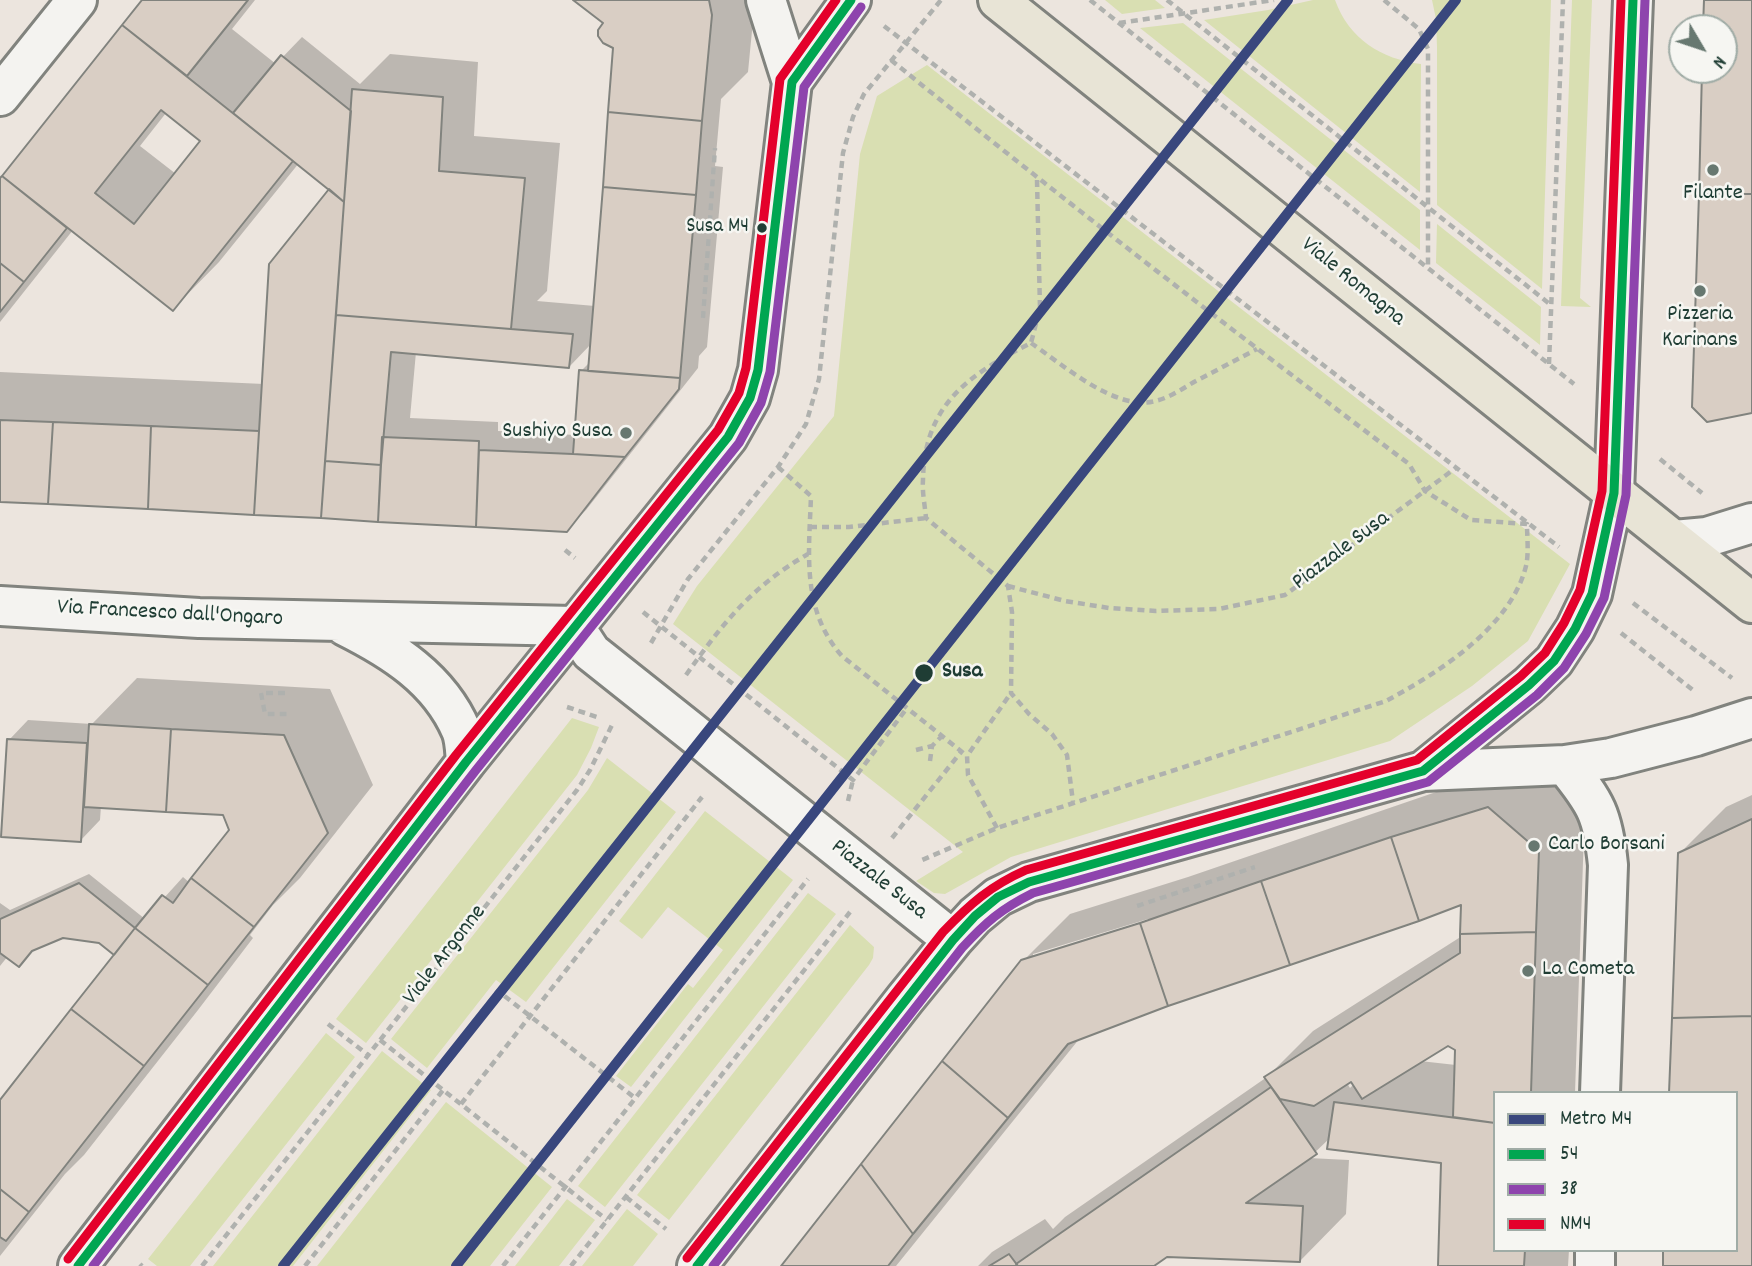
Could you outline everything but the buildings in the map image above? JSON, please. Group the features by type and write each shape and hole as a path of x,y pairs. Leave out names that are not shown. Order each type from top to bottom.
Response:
{"main road":[{"name":"Viale Romagna","path":"998,0 1752,603"}],"street":[{"path":"0,96 76,0"},
{"path":"78,1266 466,762 728,437 750,398 758,370 792,82 766,0"},
{"path":"792,82 851,0"},
{"path":"1423,771 1529,685 1554,661 1587,606 1597,576 1614,493 1633,0"},
{"path":"1674,540 1707,537 1748,524"},
{"name":"Via Francesco dall'Ongaro","path":"0,606 340,623 574,626"},
{"name":"Via Francesco dall'Ongaro","path":"340,623 386,646 428,682 445,701 462,732 466,762"},
{"name":"Piazzale Susa","path":"574,626 591,652 953,940"},
{"path":"697,1266 953,940 975,916 998,897 1029,882 1423,771 1564,765 1611,758 1650,748 1746,701"},
{"path":"1564,765 1586,790 1600,815 1608,865 1601,1091"}],"path":[{"path":"941,0 908,39 1597,576 1746,701"},
{"path":"1090,0 1549,364 1596,402 1617,424 1748,524"},
{"path":"1167,0 1551,305"},
{"path":"1118,23 1274,0"},
{"path":"1384,0 1419,29 1429,50 1428,269"},
{"path":"1549,364 1562,0"},
{"path":"891,60 1037,179 1409,464 1425,491 1471,520 1527,524"},
{"path":"703,318 715,148"},
{"path":"810,527 849,527 926,518 923,480 927,448 935,421 961,386 989,364 1031,343 1040,308 1037,179"},
{"path":"1031,343 1100,390 1116,398 1142,403 1156,401 1172,394 1257,349"},
{"path":"778,467 811,496 808,554 810,584 816,614 833,646 967,756"},
{"name":"Piazzale Susa","path":"926,518 1008,586 1065,601 1109,608 1156,611 1219,609 1285,595 1457,467"},
{"path":"922,860 998,828 1073,802 1387,701 1467,649 1500,614 1513,596 1527,563 1527,524"},
{"path":"683,679 715,633 741,603 808,554"},
{"path":"998,828 968,775 967,756 1011,693 1012,612 1008,586"},
{"path":"633,605 853,780 907,708"},
{"path":"1611,625 1696,692"},
{"name":"Viale Argonne","path":"202,1266 577,790 598,755 659,626"},
{"path":"285,693 261,693 265,714 289,713"},
{"path":"1011,693 1029,714 1052,734 1067,755 1073,802"},
{"path":"254,705 264,704"},
{"path":"916,750 932,746 942,736"},
{"path":"930,761 932,746"},
{"path":"884,844 893,838 961,752"},
{"path":"461,1104 703,796"},
{"path":"1137,906 1255,867"},
{"path":"503,1266 808,879 817,886"},
{"path":"842,906 860,920"},
{"path":"571,1266 850,912"},
{"path":"429,1079 498,991 635,1098"},
{"path":"328,1024 368,1055"},
{"path":"380,1040 607,1220"},
{"path":"305,1266 443,1090"},
{"path":"626,1197 666,1229"}],"green space":[{"path":"1105,0 1155,0 1165,8 1122,14"},
{"path":"1313,0 1335,0 1349,26 1368,45 1393,57 1421,64 1420,192 1204,20"},
{"path":"1432,0 1551,0 1542,289 1437,205 1437,47"},
{"path":"1572,0 1592,0 1580,298 1591,307 1561,306"},
{"path":"1183,23 1420,210 1420,250 1140,28"},
{"path":"927,65 1570,564 1528,641 1472,686 1390,741 1011,857 945,894 934,893 916,881 963,852 673,624 697,586 834,416 860,154 877,96"},
{"path":"1437,224 1541,307 1540,345 1436,263"},
{"path":"572,718 599,727 577,775 366,1043 336,1019"},
{"path":"607,758 676,812 526,1002 496,980 427,1068 391,1039 588,790"},
{"path":"705,811 793,880 631,1087 616,1076 688,984 693,988 723,950 668,907 642,939 619,921"},
{"path":"808,893 836,914 605,1207 578,1186"},
{"path":"850,925 874,947 869,965 669,1220 637,1195"},
{"path":"326,1033 355,1057 190,1266 157,1266 148,1259"},
{"path":"382,1051 431,1090 293,1266 213,1266"},
{"path":"446,1102 552,1187 490,1266 317,1266"},
{"path":"567,1199 595,1220 559,1266 515,1266"},
{"path":"627,1209 658,1234 633,1266 582,1266"}],"metro line":[{"name":"M4","path":"283,1266 1288,0"},
{"name":"M4","path":"456,1266 1456,0"}],"transit line":[{"name":"NM4","path":"68,1259 456,755 718,430 739,393 746,368 780,79 836,0"},
{"name":"54","path":"78,1266 466,762 728,437 750,398 758,370 792,82 851,0"},
{"name":"NM4","path":"687,1258 943,932 991,889 1026,870 1417,760 1521,676 1545,653 1580,590 1602,491 1621,0"},
{"name":"54","path":"697,1266 953,940 975,916 998,897 1029,882 1423,771 1529,685 1554,661 1575,629 1592,594 1614,493 1633,0"},
{"name":"38","path":"713,1266 962,948 1003,911 1033,893 1428,782 1537,695 1564,668 1586,634 1604,598 1626,495 1645,0"},
{"name":"38","path":"93,1266 476,770 739,443 761,403 770,372 804,87 861,7"}],"place":[{"name":"Filante","path":"1713,170"},
{"name":"Susa M4","path":"762,228"},
{"name":"Pizzeria Karinans","path":"1700,291"},
{"name":"Sushiyo Susa","path":"626,433"},
{"name":"Susa","path":"924,673"},
{"name":"Carlo Borsani","path":"1534,846"},
{"name":"La Cometa","path":"1528,971"}]}
